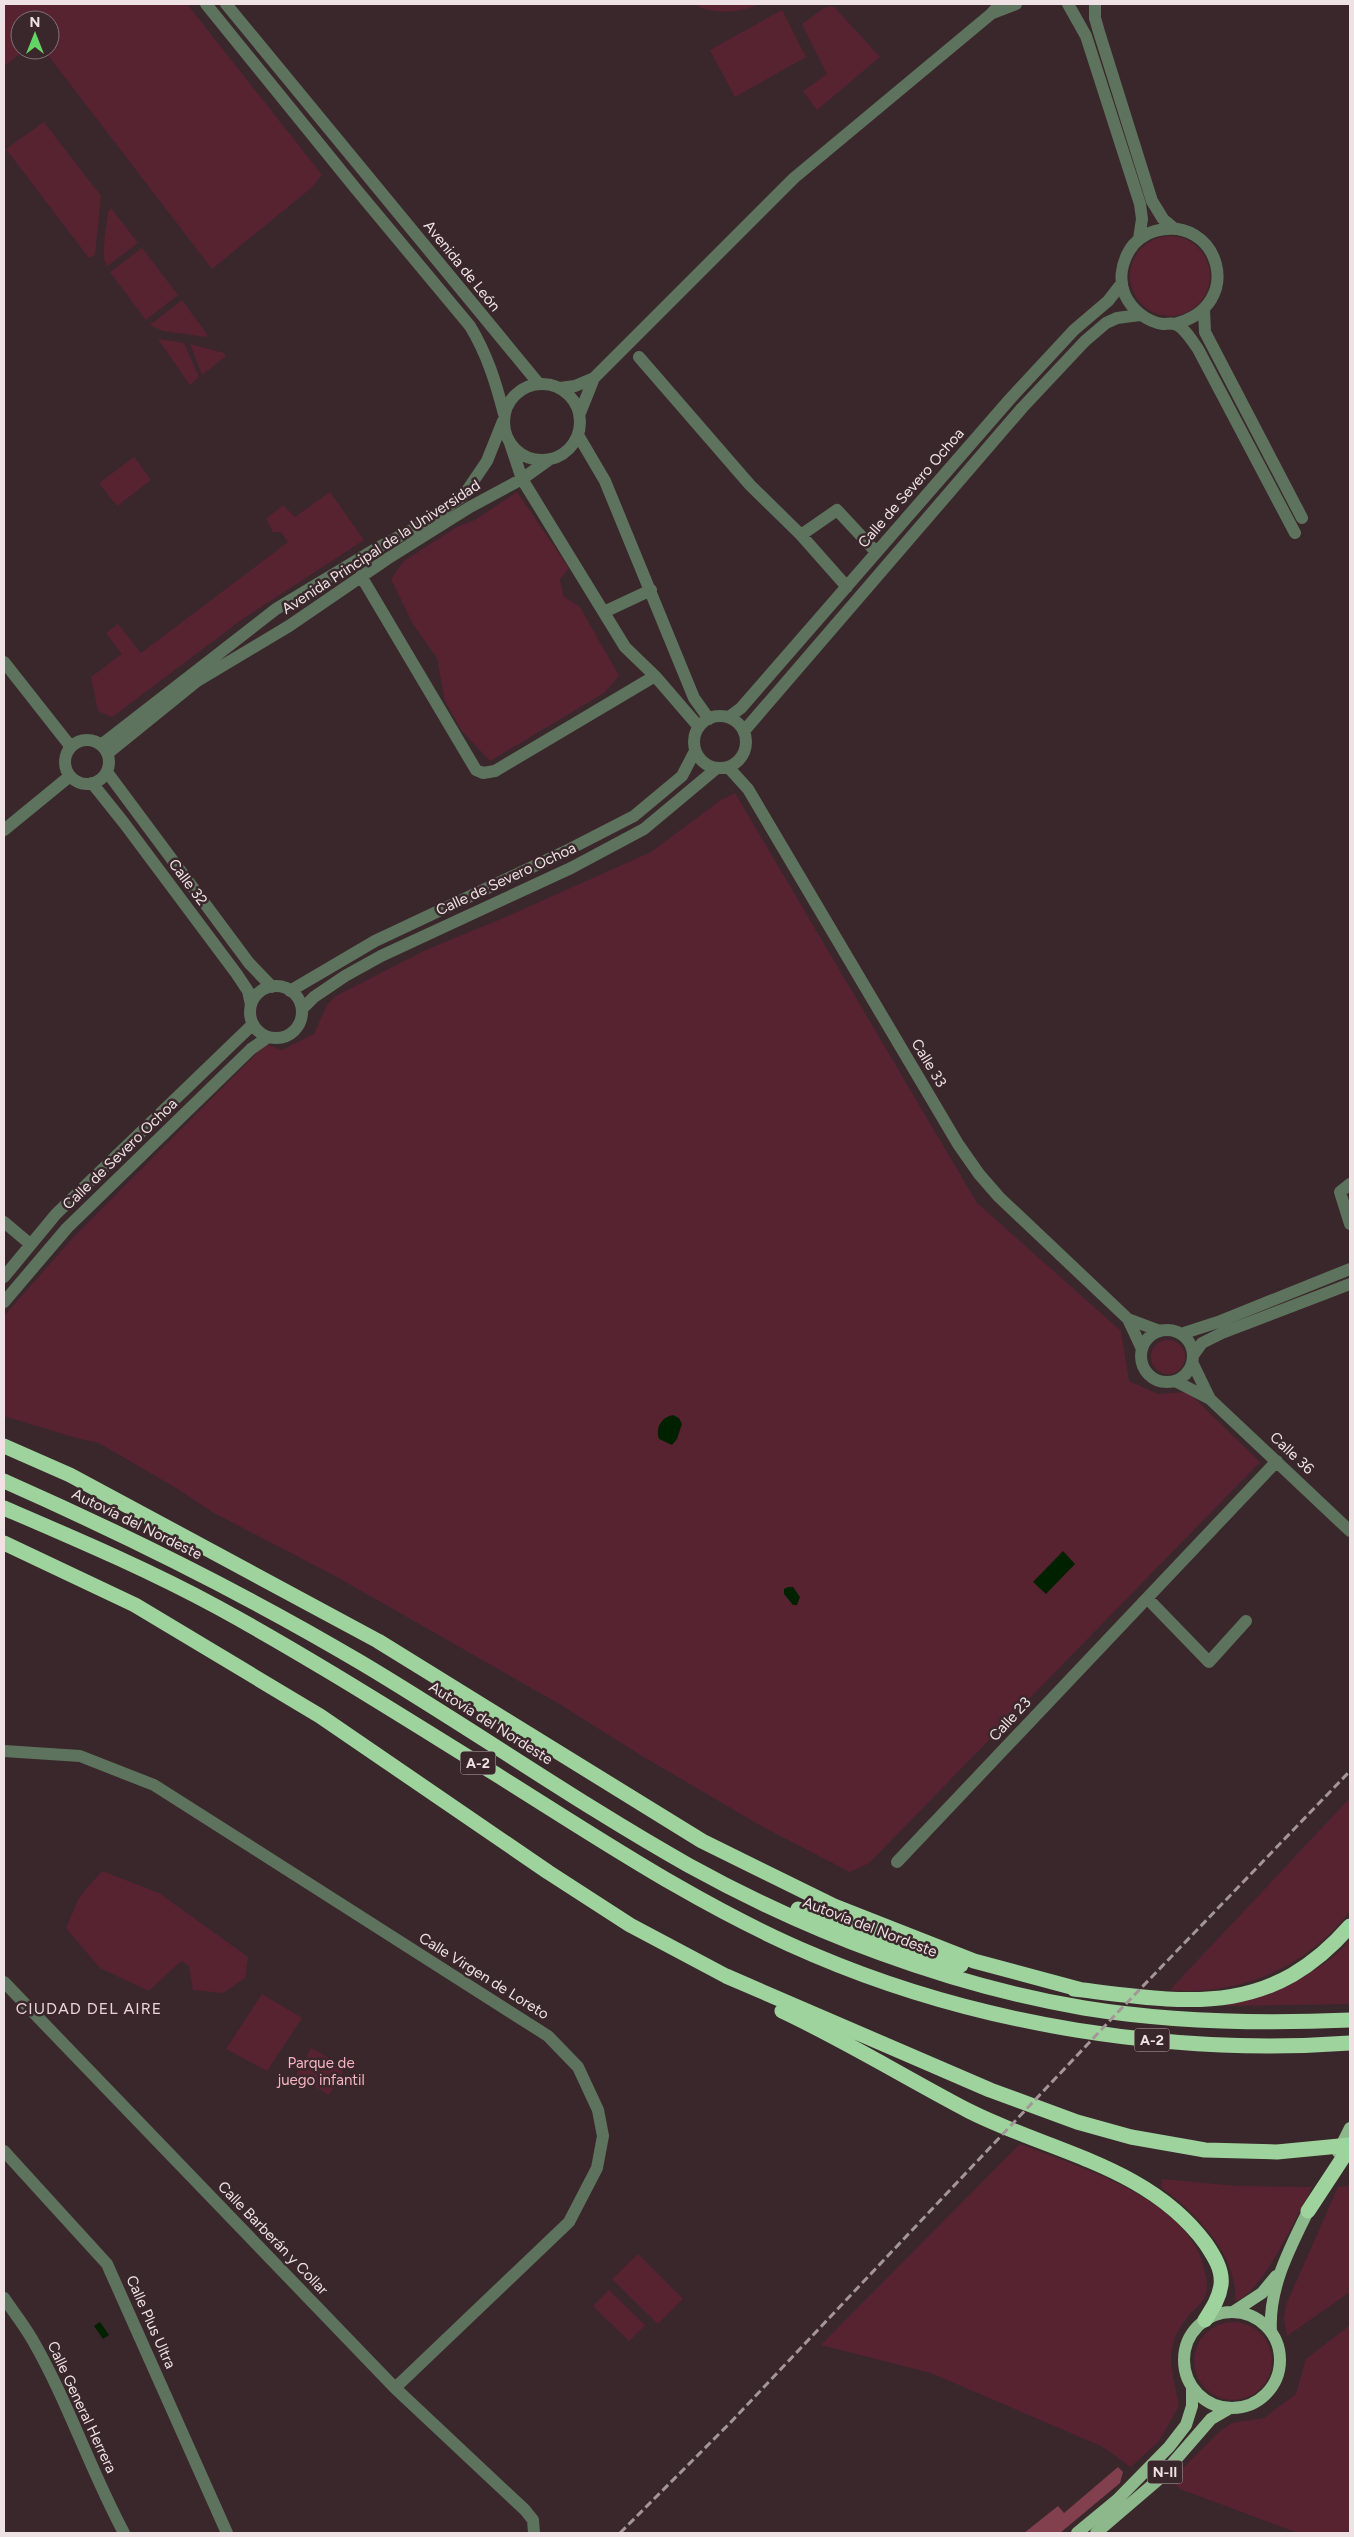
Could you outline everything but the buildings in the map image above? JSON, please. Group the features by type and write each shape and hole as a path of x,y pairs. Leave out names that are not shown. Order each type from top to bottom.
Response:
{"highway":[{"path":"4,1446 70,1475 378,1641 702,1841 970,1970"},
{"name":"Autovía del Nordeste","path":"4,1481 109,1528 247,1597 362,1663 505,1754 690,1866 825,1932 970,1970"},
{"name":"A-2","path":"4,1508 100,1549 220,1609 347,1682 674,1886 814,1955 957,2005 1078,2031 1246,2047 1350,2043"},
{"path":"4,1516 100,1549"},
{"path":"4,1543 136,1605 320,1716 548,1872 651,1937 696,1969 830,2034 970,2111 1132,2180 1161,2198 1190,2223 1214,2255 1219,2269 1221,2284 1216,2304 1205,2320"},
{"path":"690,1866 828,1921 970,1970 1046,1986 1165,2000 1195,2001 1225,1998 1260,1989 1308,1966 1336,1942 1350,1926"},
{"path":"651,1937 726,1976 990,2090 1077,2122 1131,2137 1205,2150 1305,2151 1350,2146"},
{"name":"A-2","path":"970,1970 1083,2008 1154,2017 1247,2021 1350,2020"},
{"path":"1308,2212 1350,2146"}],"main road":[{"path":"1234,2312 1262,2293 1280,2270 1350,2128"},
{"path":"1271,2332 1255,2318 1234,2312 1219,2314 1205,2320 1194,2330 1186,2343 1183,2358 1185,2373 1192,2387 1202,2398 1215,2405 1230,2408 1245,2406 1259,2400 1273,2384 1280,2365 1280,2353 1271,2332 1270,2313 1280,2270"},
{"path":"1077,2533 1117,2500 1169,2446 1186,2425 1192,2406 1192,2387"},
{"name":"N-II","path":"1096,2533 1158,2480 1211,2419 1230,2408"}],"street":[{"name":"Avenida de León","path":"206,4 470,326 483,348 493,374 504,418"},
{"name":"Avenida de León","path":"226,4 539,384"},
{"path":"704,723 626,647 522,479 505,433 504,418 509,403 516,393 527,387 539,384 560,388 575,386 594,378 794,178 991,14 1000,4"},
{"path":"991,14 1016,4"},
{"path":"1068,4 1086,36 1140,204 1142,219 1139,239"},
{"path":"1095,4 1095,18 1099,32 1152,201 1163,219 1175,228 1198,238 1212,254 1217,267 1218,280 1215,293 1204,310 1187,321 1162,324 1140,315 1131,306 1122,283 1124,258 1139,239 1150,232 1175,228"},
{"path":"344,174 360,169 356,189"},
{"name":"Calle de Severo Ochoa","path":"729,718 741,708 1010,399 1074,330 1108,301 1122,283"},
{"path":"1204,310 1206,332 1302,518"},
{"path":"744,730 1022,408 1085,341 1106,323 1117,318 1140,315"},
{"path":"1174,324 1187,334 1198,349 1295,533"},
{"path":"638,357 750,485 801,535 847,586"},
{"path":"510,443 528,458 539,460 550,459 567,450 578,435 580,413 594,378"},
{"path":"560,388 569,394 580,413"},
{"name":"Avenida Principal de la Universidad","path":"104,749 276,610 379,547 423,524 464,495 486,461 504,418"},
{"path":"578,435 605,481 704,723"},
{"name":"Avenida Principal de la Universidad","path":"104,749 198,681 289,626 361,576 470,507 522,479 550,459"},
{"path":"801,535 837,510 876,552"},
{"path":"361,576 476,770 483,773 496,771 655,676"},
{"path":"604,612 651,590"},
{"path":"4,662 71,747"},
{"path":"729,718 744,730 746,741 743,756 736,763 723,768 708,765 700,759 695,751 695,734 704,723 729,718"},
{"path":"86,740 104,749 109,766 103,778 92,784 80,783 70,776 65,765 71,747 86,740"},
{"name":"Calle de Severo Ochoa","path":"290,991 375,941 564,852 634,816 682,776 695,751"},
{"name":"Calle 33","path":"743,756 748,789"},
{"name":"Calle de Severo Ochoa","path":"302,1009 314,997 345,976 381,956 571,868 644,829 723,768"},
{"name":"Calle 33","path":"723,768 748,789 958,1144 979,1174 999,1197 1128,1319 1160,1332"},
{"name":"Calle 32","path":"107,772 249,963 272,987"},
{"path":"4,830 70,776"},
{"name":"Calle 32","path":"92,784 124,823 236,973 248,991 251,1005"},
{"path":"272,987 290,991 296,996 302,1009 299,1025 294,1032 281,1038 268,1037 256,1030 253,1024 251,1005 259,993 272,987"},
{"name":"Calle de Severo Ochoa","path":"4,1277 56,1214 253,1024"},
{"name":"Calle de Severo Ochoa","path":"4,1302 67,1228 251,1049 268,1037"},
{"path":"1350,1184 1340,1192 1350,1224"},
{"path":"4,1222 30,1244"},
{"path":"1180,1334 1191,1332 1350,1269"},
{"path":"1193,1359 1187,1339 1170,1330 1160,1332 1146,1342 1142,1349 1143,1366 1147,1373 1160,1381 1175,1381 1189,1372 1193,1359 1202,1343 1222,1333 1350,1284"},
{"name":"Calle 33","path":"1128,1319 1142,1349"},
{"name":"Calle 36","path":"1193,1359 1210,1398"},
{"name":"Calle 36","path":"1175,1381 1210,1398 1350,1531"},
{"name":"Calle 23","path":"897,1862 1277,1461"},
{"path":"1147,1598 1209,1662 1246,1621"},
{"name":"Calle Virgen de Loreto","path":"4,1751 80,1756 154,1785 548,2036 578,2067 598,2110 602,2136 597,2168 569,2222 395,2388"},
{"name":"Calle Barberán y Collar","path":"4,1982 395,2388 525,2510 533,2520 534,2533"},
{"name":"Calle Plus Ultra","path":"4,2151 108,2264 227,2533"},
{"name":"Calle General Herrera","path":"4,2298 32,2338 58,2390 108,2503 124,2533"}],"green space":[{"path":"4,4 187,4 322,175 311,188 212,269 52,60 60,60 60,10 10,10 10,60 12,60 4,66"},
{"path":"693,4 760,4 726,12 701,8"},
{"path":"834,7 880,57 817,110 803,91 827,74 802,24 824,8"},
{"path":"782,10 806,57 735,97 710,50"},
{"path":"44,122 101,196 95,255 89,258 6,149"},
{"path":"111,208 138,243 107,266 104,256 104,240 108,212"},
{"path":"1162,236 1178,236 1192,242 1204,254 1210,268 1210,284 1204,298 1192,310 1178,316 1162,316 1148,310 1136,298 1130,284 1130,268 1136,254 1148,242"},
{"path":"142,248 178,295 146,320 110,272"},
{"path":"182,300 207,334 207,337 163,331 150,325"},
{"path":"158,339 184,343 199,377 190,385"},
{"path":"190,344 224,353 226,356 202,375"},
{"path":"134,457 151,480 117,506 99,483"},
{"path":"330,492 364,540 244,618 112,717 98,711 91,677 122,654 106,633 118,624 141,653 288,542 281,532 273,532 266,519 283,505 295,517"},
{"path":"517,492 569,568 560,579 563,596 580,607 619,676 604,693 490,761 462,731 445,701 437,658 413,624 391,579 404,561 457,527 475,520"},
{"path":"735,793 977,1203 1121,1331 1129,1381 1158,1394 1188,1392 1260,1462 869,1863 850,1872 765,1828 642,1756 561,1705 337,1577 214,1513 176,1488 99,1443 4,1416 4,1316 71,1240 266,1044 282,1050 314,1034 327,1005 336,996 426,950 506,917 651,852 721,800"},
{"path":"1168,1340 1175,1341 1180,1345 1184,1350 1184,1364 1180,1369 1175,1373 1168,1374 1161,1373 1156,1369 1152,1364 1151,1357 1152,1350 1156,1345 1161,1341"},
{"path":"1350,1798 1350,1911 1333,1931 1314,1948 1270,1974 1221,1988 1196,1991 1170,1990"},
{"path":"102,1871 159,1893 248,1957 245,1978 223,1993 193,1990 189,1966 181,1961 149,1991 100,1968 66,1928 79,1898"},
{"path":"1350,1939 1350,2004 1223,2006 1292,1982 1324,1964"},
{"path":"262,1994 302,2018 267,2071 226,2049"},
{"name":"Parque de juego infantil","path":"311,2048 345,2067 329,2095 296,2075"},
{"path":"1020,2144 1102,2176 1131,2190 1157,2206 1180,2225 1196,2247 1205,2273 1207,2286 1203,2299 1182,2325 1172,2347 1172,2368 1179,2406 1159,2441 1131,2467 1101,2446 931,2373 821,2345"},
{"path":"1162,2179 1237,2186 1312,2187 1289,2233 1267,2269 1256,2285 1245,2296 1235,2301 1234,2284 1230,2268 1222,2252 1200,2222 1161,2187"},
{"path":"1350,2185 1350,2292 1287,2336 1284,2319 1286,2305 1338,2187"},
{"path":"638,2254 683,2299 658,2324 612,2279"},
{"path":"609,2290 645,2325 629,2341 593,2306"},
{"path":"1225,2322 1241,2322 1255,2328 1266,2339 1272,2353 1272,2369 1266,2383 1255,2394 1241,2400 1225,2400 1211,2394 1200,2383 1194,2369 1194,2353 1200,2339 1211,2328"},
{"path":"1350,2325 1350,2533 1298,2533 1180,2489 1175,2484 1174,2477 1220,2431 1232,2423 1264,2418 1296,2394 1306,2359"}],"shaded area":[{"path":"673,1415 679,1418 682,1424 677,1439 672,1445 659,1439 658,1431 662,1421"},
{"path":"1063,1551 1075,1564 1046,1594 1033,1582"},
{"path":"793,1587 800,1597 797,1605 793,1605 784,1594 784,1589"},
{"path":"100,2322 109,2335 103,2339 94,2326"},
{"path":"1118,2467 1123,2472 1120,2483 1060,2533 1024,2533 1058,2506 1064,2513"}],"railway":[{"path":"620,2533 730,2423 1119,2011 1350,1771"}],"district":[{"name":"CIUDAD DEL AIRE","path":"89,2008"}]}
